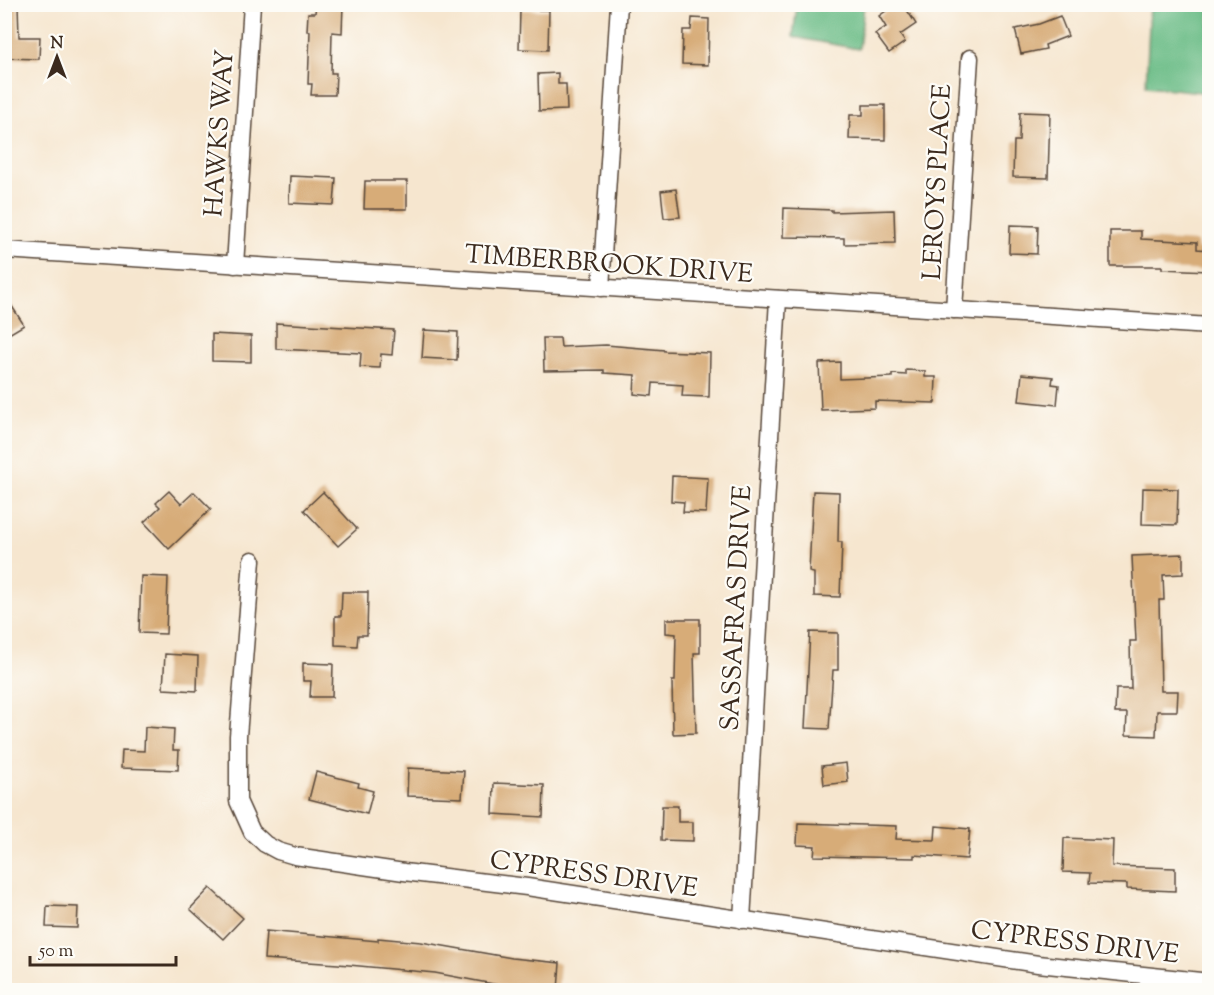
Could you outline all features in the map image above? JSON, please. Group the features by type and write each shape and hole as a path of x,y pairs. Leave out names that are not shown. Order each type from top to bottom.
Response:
{"street":[{"name":"HAWKS WAY","path":"235,265 252,4"},
{"path":"601,288 619,4"},
{"name":"LEROYS PLACE","path":"954,310 970,58"},
{"name":"TIMBERBROOK DRIVE","path":"4,250 1209,326"},
{"name":"SASSAFRAS DRIVE","path":"742,920 778,299"},
{"name":"CYPRESS DRIVE","path":"252,560 238,736 238,801 252,832 265,844 278,851 295,856 526,887 1038,964 1209,982"}],"green space":[{"path":"797,5 864,5 859,49 793,37"},
{"path":"1150,5 1209,5 1209,93 1146,86"}],"building":[{"path":"4,4 18,4 19,37 40,37 39,59 4,58"},
{"path":"316,4 343,4 342,33 332,32 331,73 336,73 335,95 311,95 312,84 308,84 310,31 307,31 308,13 315,13"},
{"path":"896,4 903,4 916,24 900,35 905,42 889,53 875,34 886,27 879,16"},
{"path":"520,10 549,10 548,50 519,49"},
{"path":"1060,16 1068,36 1045,45 1046,49 1021,54 1015,29 1039,24"},
{"path":"692,18 709,19 708,65 682,64 683,30 691,30"},
{"path":"558,73 558,84 566,84 567,110 539,111 538,74"},
{"path":"863,105 885,105 885,140 849,139 850,115 863,115"},
{"path":"1020,112 1050,113 1048,178 1013,177 1014,141 1019,141"},
{"path":"290,176 336,178 334,205 289,203"},
{"path":"365,181 407,181 407,209 364,209"},
{"path":"676,189 680,217 664,218 661,191"},
{"path":"784,208 832,210 832,212 894,210 895,243 844,244 844,238 783,237"},
{"path":"1010,225 1038,226 1037,254 1009,253"},
{"path":"1110,231 1141,231 1141,239 1197,242 1197,249 1209,250 1209,271 1162,269 1162,266 1110,266"},
{"path":"4,294 24,325 4,337"},
{"path":"276,323 394,330 392,355 381,354 380,368 360,367 361,353 276,349"},
{"path":"424,330 458,332 457,360 422,358"},
{"path":"212,334 251,336 251,362 212,361"},
{"path":"543,338 560,338 561,347 606,345 710,353 709,397 682,396 683,385 653,383 652,396 634,394 635,375 604,373 604,370 544,371"},
{"path":"840,362 840,379 892,377 892,374 906,375 906,370 925,371 925,377 936,377 935,403 875,401 875,408 821,410 819,363"},
{"path":"1022,374 1053,377 1052,384 1059,385 1057,405 1019,401"},
{"path":"672,476 708,478 706,513 683,512 684,502 671,501"},
{"path":"1143,488 1178,489 1177,525 1142,524"},
{"path":"169,491 181,504 194,492 211,509 169,549 144,522 160,507 156,503"},
{"path":"813,491 839,492 838,542 842,542 840,597 814,596 814,573 809,572"},
{"path":"323,492 357,529 338,546 304,510"},
{"path":"1183,554 1183,574 1163,575 1164,600 1159,600 1161,691 1178,691 1177,711 1157,711 1156,736 1126,735 1127,713 1115,713 1116,689 1131,689 1130,641 1136,641 1132,556"},
{"path":"141,576 168,577 166,634 139,633"},
{"path":"342,592 368,592 367,635 358,635 357,646 335,645 335,616 341,616"},
{"path":"666,619 700,619 700,653 694,653 696,733 673,734 672,681 675,681 676,634 666,633"},
{"path":"810,632 838,633 838,670 833,670 829,729 805,728"},
{"path":"165,654 198,656 197,691 163,689"},
{"path":"303,663 333,664 332,697 310,697 311,681 303,681"},
{"path":"145,727 174,729 173,750 179,750 178,770 121,768 122,750 144,751"},
{"path":"846,763 848,782 824,785 822,766"},
{"path":"408,768 464,771 462,798 407,796"},
{"path":"316,772 359,783 358,787 373,791 367,814 309,799"},
{"path":"494,783 544,785 543,817 493,814"},
{"path":"662,806 678,806 678,822 693,822 693,841 661,840"},
{"path":"798,823 897,826 896,839 935,840 936,826 970,829 967,859 914,855 914,858 814,856 815,846 797,845"},
{"path":"1064,838 1113,840 1112,866 1175,868 1175,891 1127,889 1127,884 1089,883 1090,873 1063,872"},
{"path":"210,888 243,918 223,939 190,909"},
{"path":"47,906 78,907 77,928 46,927"},
{"path":"266,931 378,941 378,938 421,942 512,958 560,963 558,990 509,987 435,973 264,959"}]}
